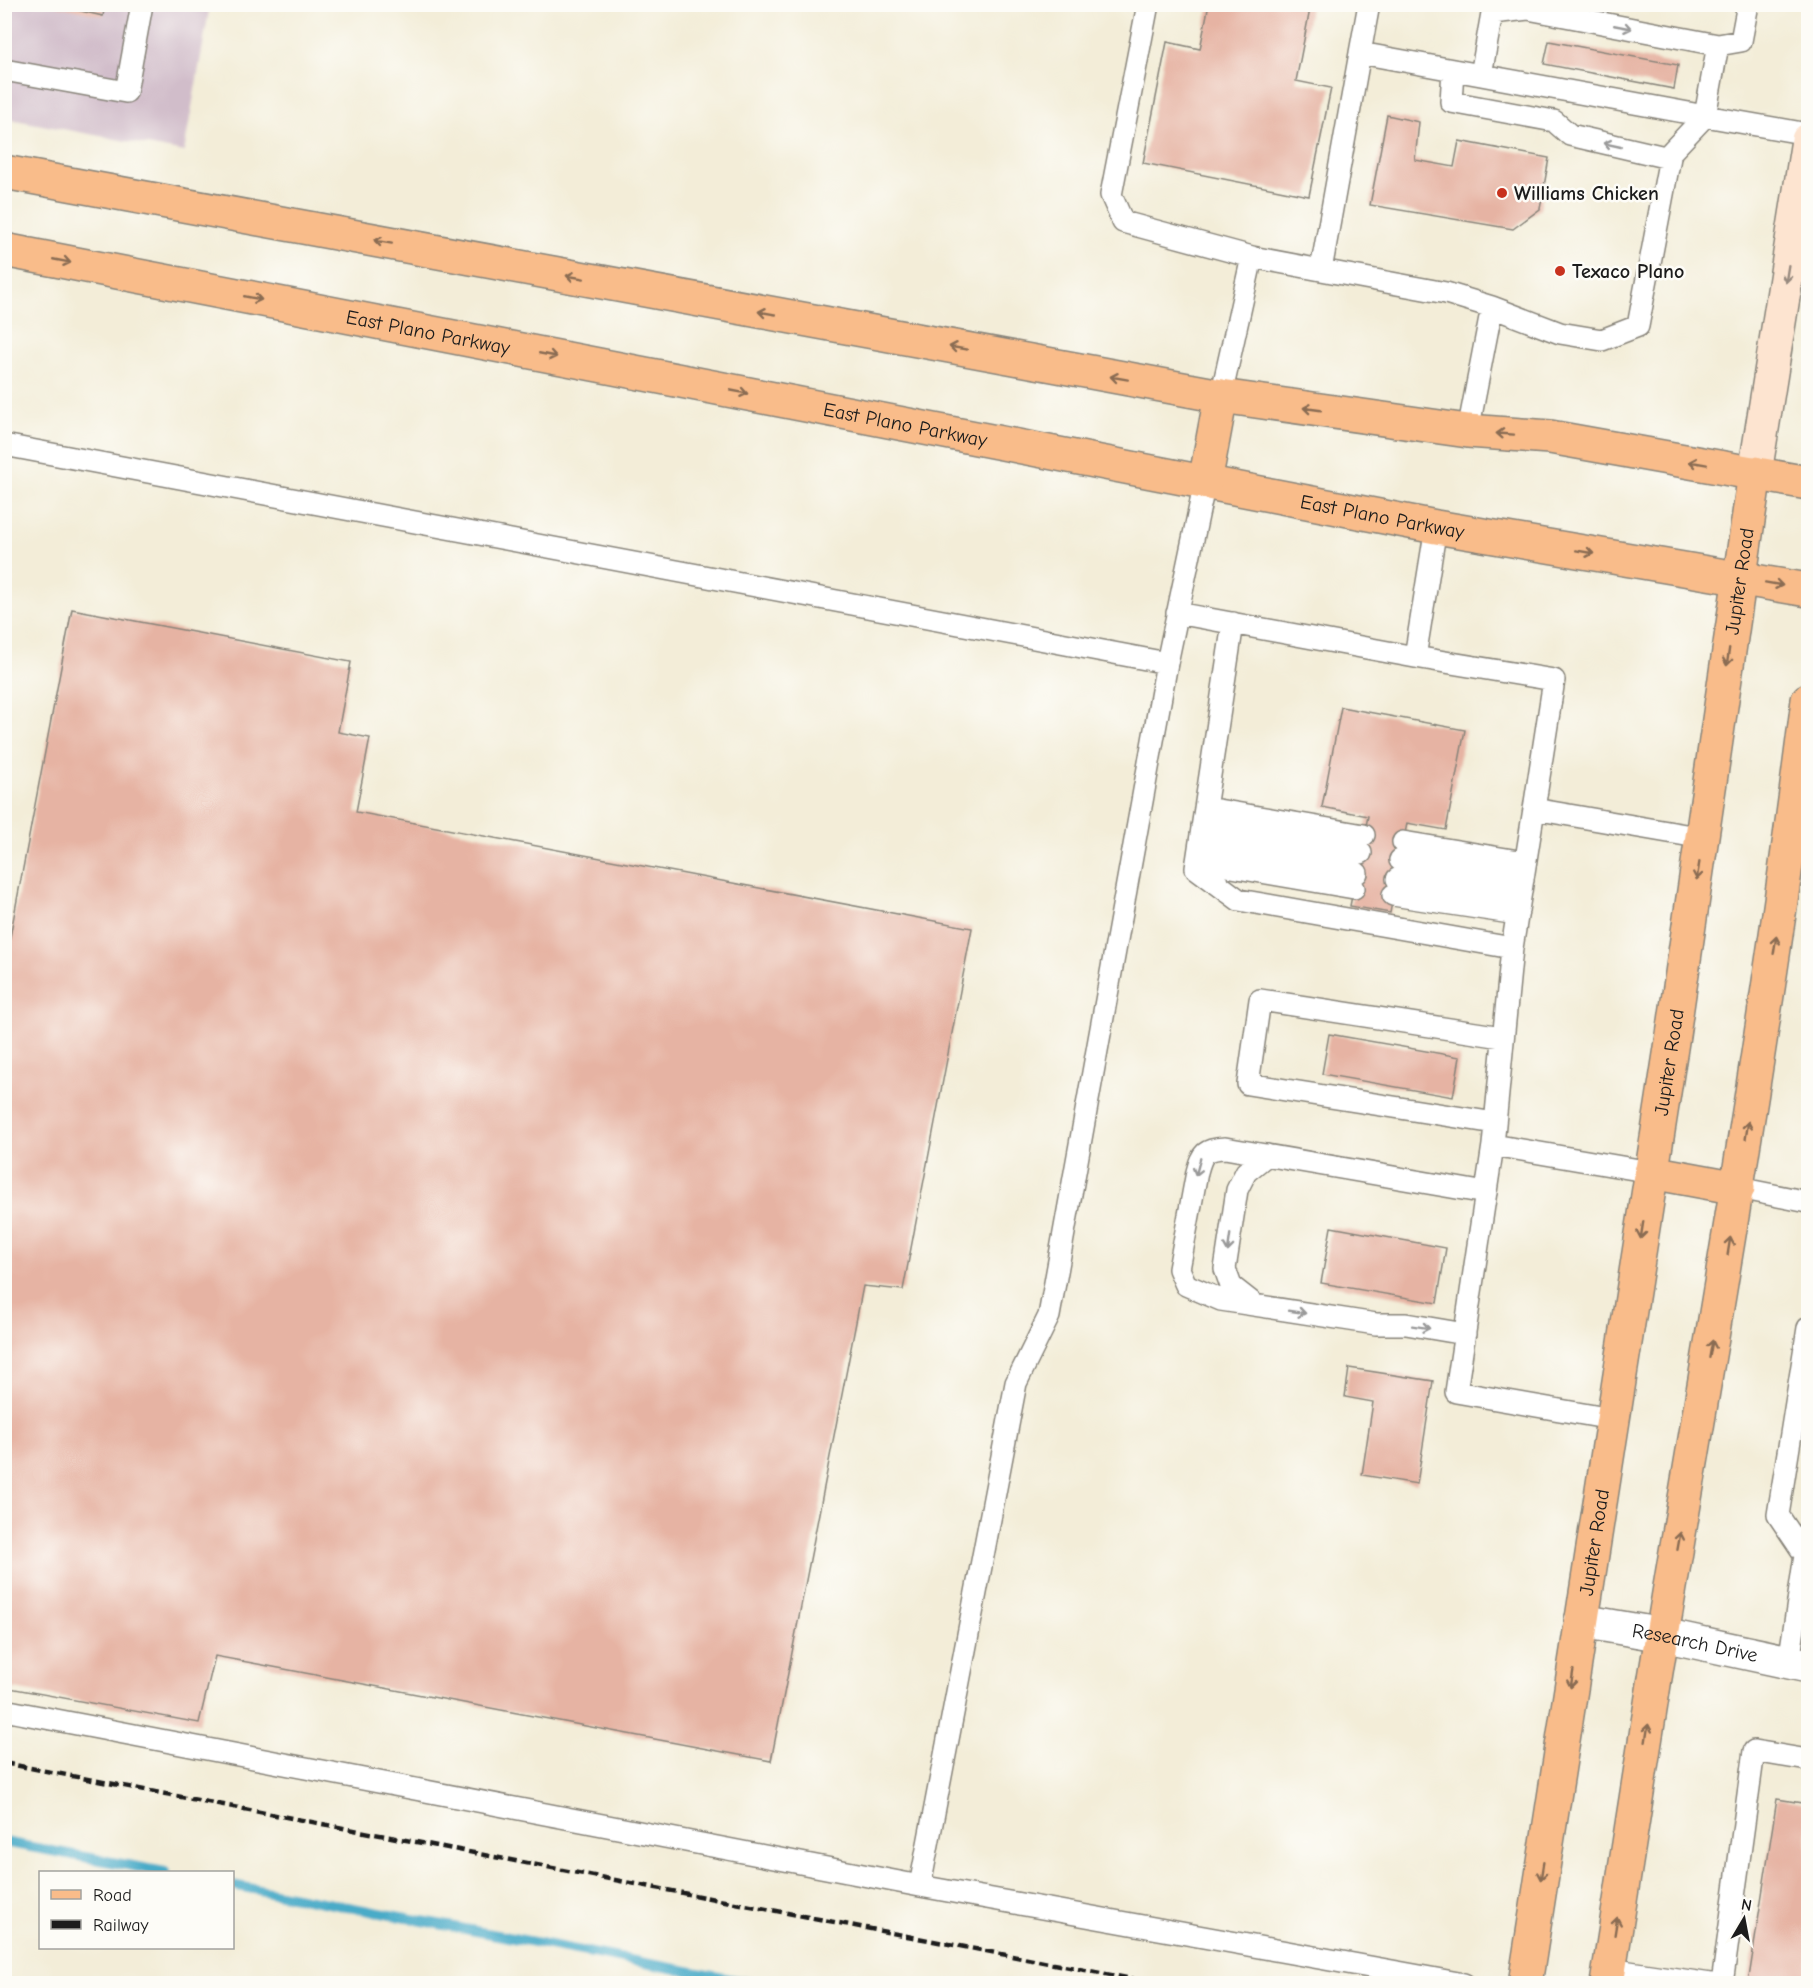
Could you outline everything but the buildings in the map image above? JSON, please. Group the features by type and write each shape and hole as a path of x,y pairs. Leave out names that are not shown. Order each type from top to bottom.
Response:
{"main road":[{"name":"Jupiter Road","path":"1525,1983 1703,838 1755,473 1809,140"},
{"path":"6,179 1221,396 1468,431 1550,437 1809,483"},
{"name":"East Plano Parkway","path":"4,250 1436,527 1809,590"},
{"path":"1205,482 1221,396"},
{"path":"1608,1976 1662,1635 1799,847 1809,700"},
{"path":"1652,1172 1738,1188"}],"street":[{"name":"Research Drive","path":"1581,1621 1662,1635 1799,1664"}],"lane":[{"path":"4,70 126,92 142,4"},
{"path":"1148,4 1112,195 1123,222 1252,257 1446,293 1492,307 1560,333 1602,340 1638,326 1669,159 1671,152 1705,116 1718,45"},
{"path":"1321,270 1369,4"},
{"path":"1481,75 1492,13 1529,7 1718,45 1741,41 1748,4"},
{"path":"1360,52 1809,134"},
{"path":"1453,70 1451,102 1554,122 1570,135 1669,159"},
{"path":"1221,396 1252,257"},
{"path":"1468,431 1492,307"},
{"path":"4,445 1167,663"},
{"path":"920,1886 1016,1383 1049,1316 1167,663 1205,482"},
{"path":"1414,657 1436,527"},
{"path":"1177,613 1414,657 1554,680 1512,948 1495,1123 1456,1392 1612,1419"},
{"path":"1233,623 1196,868 1239,900 1512,948"},
{"path":"1534,809 1703,838"},
{"path":"1201,835 1359,862 1201,835"},
{"path":"1521,889 1398,869 1521,889"},
{"path":"1495,1123 1248,1084 1260,1000 1502,1037"},
{"path":"1492,1145 1652,1172"},
{"path":"1465,1334 1406,1324 1376,1324 1221,1300 1186,1285 1179,1269 1201,1157 1212,1149 1225,1148 1486,1193"},
{"path":"1256,1306 1231,1286 1225,1269 1237,1190 1246,1172 1267,1155"},
{"path":"1738,1188 1809,1202"},
{"path":"1799,1664 1807,1555 1778,1515 1809,1328"},
{"path":"4,1710 920,1886 1464,1983"},
{"path":"1722,1983 1754,1751 1809,1760"},
{"path":"1608,1976 1710,1983"}],"shaded area":[{"path":"4,5 210,5 184,152 5,118"}],"waterway":[{"path":"4,1842 160,1871"},
{"path":"234,1885 756,1984"}],"railway":[{"path":"4,1763 1158,1984"}],"place":[{"name":"Williams Chicken","path":"1502,193"},
{"name":"Texaco Plano","path":"1560,271"}]}
